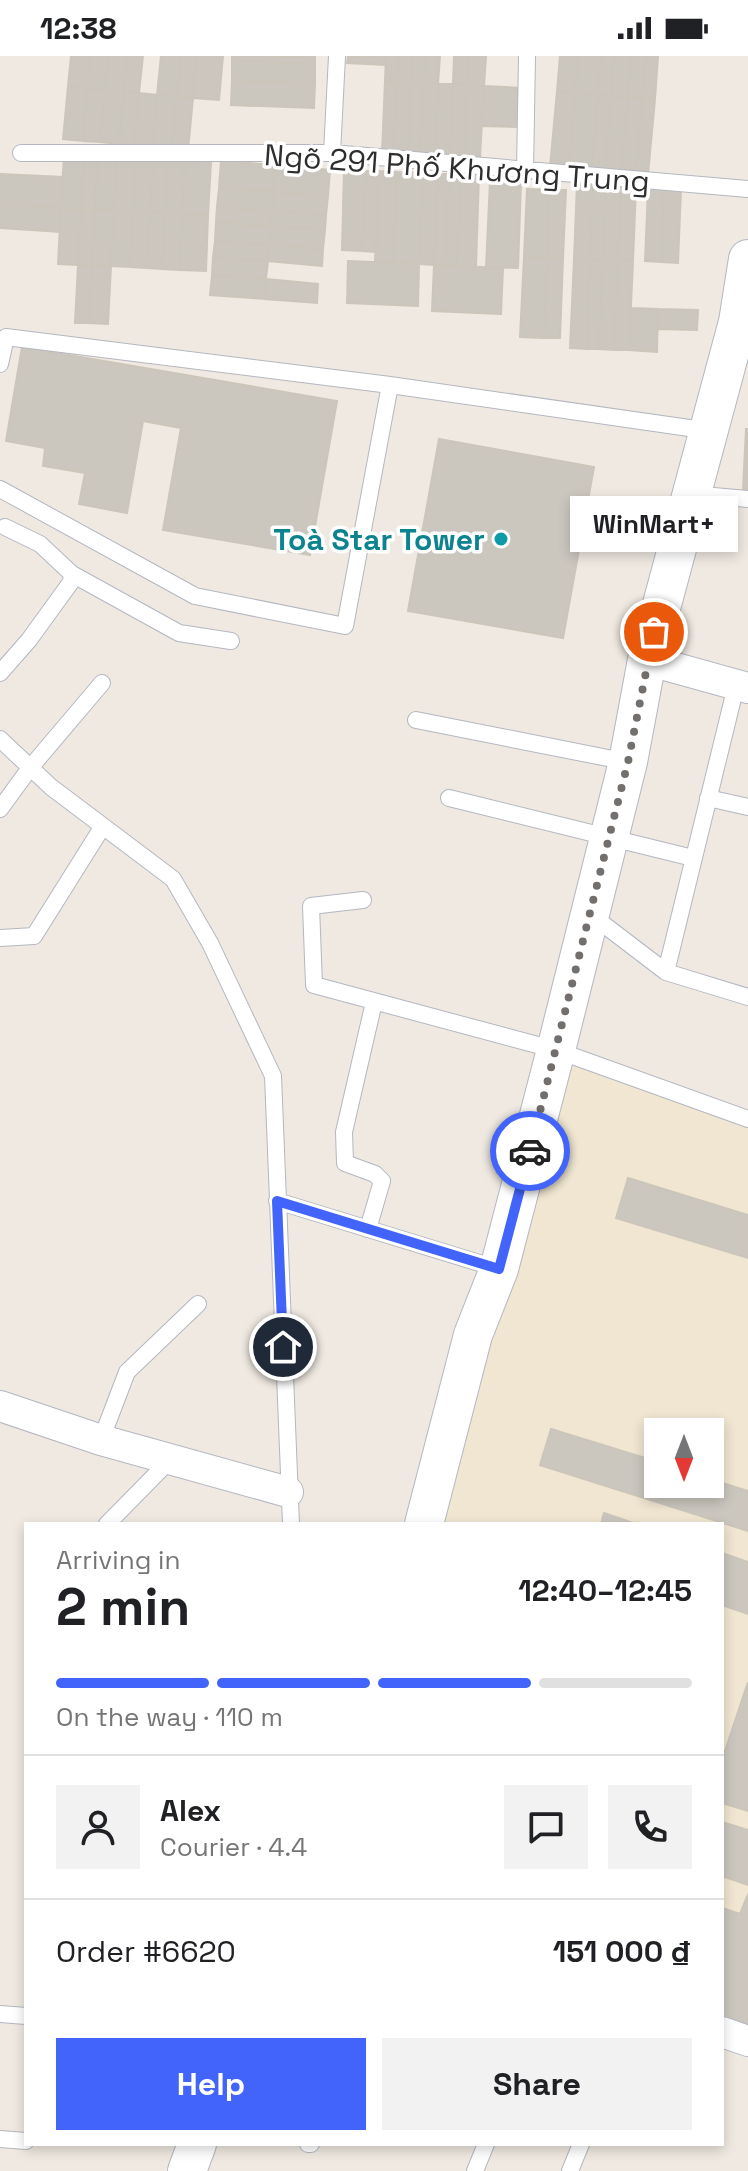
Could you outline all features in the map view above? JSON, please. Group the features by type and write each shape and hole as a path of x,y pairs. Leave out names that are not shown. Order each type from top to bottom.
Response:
{"street":[{"path":"425,1522 473,1335 499,1269 610,837 647,660 691,494 743,323 748,259"},
{"path":"647,660 742,687"},
{"path":"0,1406 101,1440 173,1457 288,1492"},
{"path":"724,2033 748,2040"}],"lane":[{"path":"332,153 337,56"},
{"path":"525,171 527,56"},
{"name":"Ngõ 291 Phố Khương Trung","path":"21,153 332,153 748,189"},
{"path":"0,364 6,337 390,385 710,431"},
{"path":"0,489 195,596 345,626 390,385"},
{"path":"691,494 748,499"},
{"path":"5,527 40,544 72,574 179,633 231,641"},
{"path":"0,673 29,640 71,582 72,574"},
{"path":"0,809 30,768 102,683"},
{"path":"666,972 708,798 742,687"},
{"path":"416,720 628,762"},
{"path":"0,739 30,768 173,879 210,943 273,1076 291,1522"},
{"path":"449,798 693,858"},
{"path":"708,798 748,807"},
{"path":"0,938 34,936 103,826"},
{"path":"363,900 311,906 314,985 556,1050 748,1119"},
{"path":"590,914 666,972 748,997"},
{"path":"368,1229 382,1181 375,1174 345,1163 344,1132 374,1002"},
{"path":"277,1201 499,1269"},
{"path":"101,1440 127,1372 198,1304"},
{"path":"109,1522 173,1457"},
{"path":"0,2014 24,2016"},
{"path":"0,2139 24,2141"},
{"path":"475,2171 485,2146"},
{"path":"570,2171 580,2146"}],"shaded area":[{"path":"564,1062 748,1128 748,2033 724,2028 724,1522 435,1522"}],"building":[{"path":"71,56 90,56 87,88 68,86"},
{"path":"90,56 108,56 105,90 87,88"},
{"path":"108,56 127,56 124,91 105,90"},
{"path":"127,56 143,56 139,93 124,91"},
{"path":"161,56 181,56 177,96 157,95"},
{"path":"181,56 196,56 193,98 177,96"},
{"path":"196,56 223,56 219,100 193,98"},
{"path":"232,56 315,56 315,64 232,61"},
{"path":"348,56 386,56 386,65 347,63"},
{"path":"386,56 398,56 397,82 385,81"},
{"path":"398,56 413,56 411,82 397,82"},
{"path":"413,56 425,56 424,83 411,82"},
{"path":"425,56 440,56 438,84 424,83"},
{"path":"454,56 469,56 467,85 453,84"},
{"path":"469,56 486,56 484,86 467,85"},
{"path":"560,56 578,56 575,93 557,91"},
{"path":"578,56 601,56 598,95 575,93"},
{"path":"601,56 614,56 611,96 598,95"},
{"path":"614,56 631,56 628,97 611,96"},
{"path":"631,56 646,56 642,98 628,97"},
{"path":"646,56 658,56 655,99 642,98"},
{"path":"232,61 315,64 315,83 232,80"},
{"path":"232,80 315,83 314,108 231,105"},
{"path":"385,81 397,82 393,154 382,153"},
{"path":"397,82 411,82 408,155 393,154"},
{"path":"411,82 424,83 420,155 408,155"},
{"path":"424,83 438,84 435,156 420,155"},
{"path":"438,84 453,84 450,157 435,156"},
{"path":"453,84 467,85 464,157 450,157"},
{"path":"467,85 484,86 480,158 464,157"},
{"path":"68,86 87,88 83,141 63,139"},
{"path":"484,86 522,88 520,127 482,126"},
{"path":"87,88 105,90 100,142 83,141"},
{"path":"105,90 124,91 119,144 100,142"},
{"path":"124,91 139,93 134,145 119,144"},
{"path":"557,91 575,93 569,169 550,167"},
{"path":"139,93 157,95 153,147 134,145"},
{"path":"575,93 598,95 592,171 569,169"},
{"path":"157,95 177,96 172,149 153,147"},
{"path":"598,95 611,96 605,172 592,171"},
{"path":"177,96 193,98 188,150 172,149"},
{"path":"611,96 628,97 621,173 605,172"},
{"path":"628,97 642,98 636,174 621,173"},
{"path":"642,98 655,99 648,175 636,174"},
{"path":"64,154 84,155 81,209 61,208"},
{"path":"84,155 98,156 95,209 81,209"},
{"path":"98,156 117,157 114,210 95,209"},
{"path":"117,157 136,158 133,211 114,210"},
{"path":"136,158 153,159 150,212 133,211"},
{"path":"153,159 168,159 165,213 150,212"},
{"path":"168,159 185,160 182,214 165,213"},
{"path":"185,160 211,162 208,215 182,214"},
{"path":"221,161 275,165 273,192 219,188"},
{"path":"275,165 330,170 328,196 273,192"},
{"path":"344,170 366,171 362,251 342,250"},
{"path":"366,171 379,171 376,252 362,251"},
{"path":"379,171 397,172 393,263 375,262"},
{"path":"397,172 423,173 419,264 393,263"},
{"path":"423,173 438,174 434,265 419,264"},
{"path":"0,174 63,177 61,208 0,204"},
{"path":"438,174 449,174 445,265 434,265"},
{"path":"449,174 461,175 457,266 445,265"},
{"path":"461,175 479,175 476,267 457,266"},
{"path":"490,181 521,183 518,268 486,267"},
{"path":"577,184 593,185 590,259 574,259"},
{"path":"593,185 606,186 603,260 590,259"},
{"path":"606,186 621,186 618,260 603,260"},
{"path":"621,186 636,187 633,261 618,260"},
{"path":"219,188 273,192 272,211 217,207"},
{"path":"648,188 664,188 661,262 645,261"},
{"path":"664,188 681,189 678,263 661,262"},
{"path":"527,189 549,190 547,258 524,257"},
{"path":"549,190 566,190 563,258 547,258"},
{"path":"273,192 328,196 326,215 272,211"},
{"path":"0,204 61,208 60,232 0,228"},
{"path":"217,207 272,211 270,226 216,222"},
{"path":"61,208 81,209 78,265 58,264"},
{"path":"81,209 95,209 92,265 78,265"},
{"path":"95,209 114,210 111,266 92,265"},
{"path":"114,210 133,211 130,267 111,266"},
{"path":"133,211 150,212 146,268 130,267"},
{"path":"272,211 326,215 325,230 270,226"},
{"path":"150,212 165,213 162,269 146,268"},
{"path":"165,213 182,214 180,270 162,269"},
{"path":"182,214 208,215 206,271 180,270"},
{"path":"216,222 270,226 269,245 215,241"},
{"path":"270,226 325,230 323,249 269,245"},
{"path":"215,241 269,245 268,261 213,257"},
{"path":"269,245 323,249 322,266 268,261"},
{"path":"213,257 268,261 266,279 212,275"},
{"path":"524,257 547,258 544,338 520,337"},
{"path":"547,258 563,258 560,338 544,338"},
{"path":"574,259 590,259 587,349 570,348"},
{"path":"590,259 603,260 599,349 587,349"},
{"path":"603,260 618,260 614,350 599,349"},
{"path":"618,260 633,261 629,350 614,350"},
{"path":"348,261 419,264 418,306 347,303"},
{"path":"78,265 92,265 89,323 75,323"},
{"path":"92,265 111,266 108,324 89,323"},
{"path":"434,265 503,268 501,314 432,311"},
{"path":"212,275 266,279 265,299 210,295"},
{"path":"266,279 318,284 317,303 265,299"},
{"path":"631,308 658,309 657,352 629,350"},
{"path":"658,309 698,310 697,330 658,329"},
{"path":"22,347 337,401 310,555 163,530 181,428 143,421 127,513 79,504 85,473 43,466 45,448 6,441"},
{"path":"748,429 748,491 743,490"},
{"name":"Toà Star Tower","path":"439,439 594,467 563,638 408,611"},
{"path":"628,1178 748,1215 748,1258 616,1218"},
{"path":"551,1429 644,1458 644,1498 724,1498 724,1483 748,1491 748,1531 720,1522 540,1465"},
{"path":"604,1513 630,1522 602,1522"},
{"path":"724,1554 748,1562 748,1614 724,1606"},
{"path":"748,1682 748,1811 724,1804 724,1754"},
{"path":"724,1823 748,1830 748,1885 724,1877"},
{"path":"748,1894 748,2033 724,2028 724,1909 740,1914"}],"way so far":[{"path":"530,1151 628,762 654,632"}],"place":[{"name":"Toà Star Tower","path":"501,539"},
{"name":"WinMart+","path":"654,632"}],"route":[{"path":"283,1347 277,1201 499,1269 530,1151"}]}
